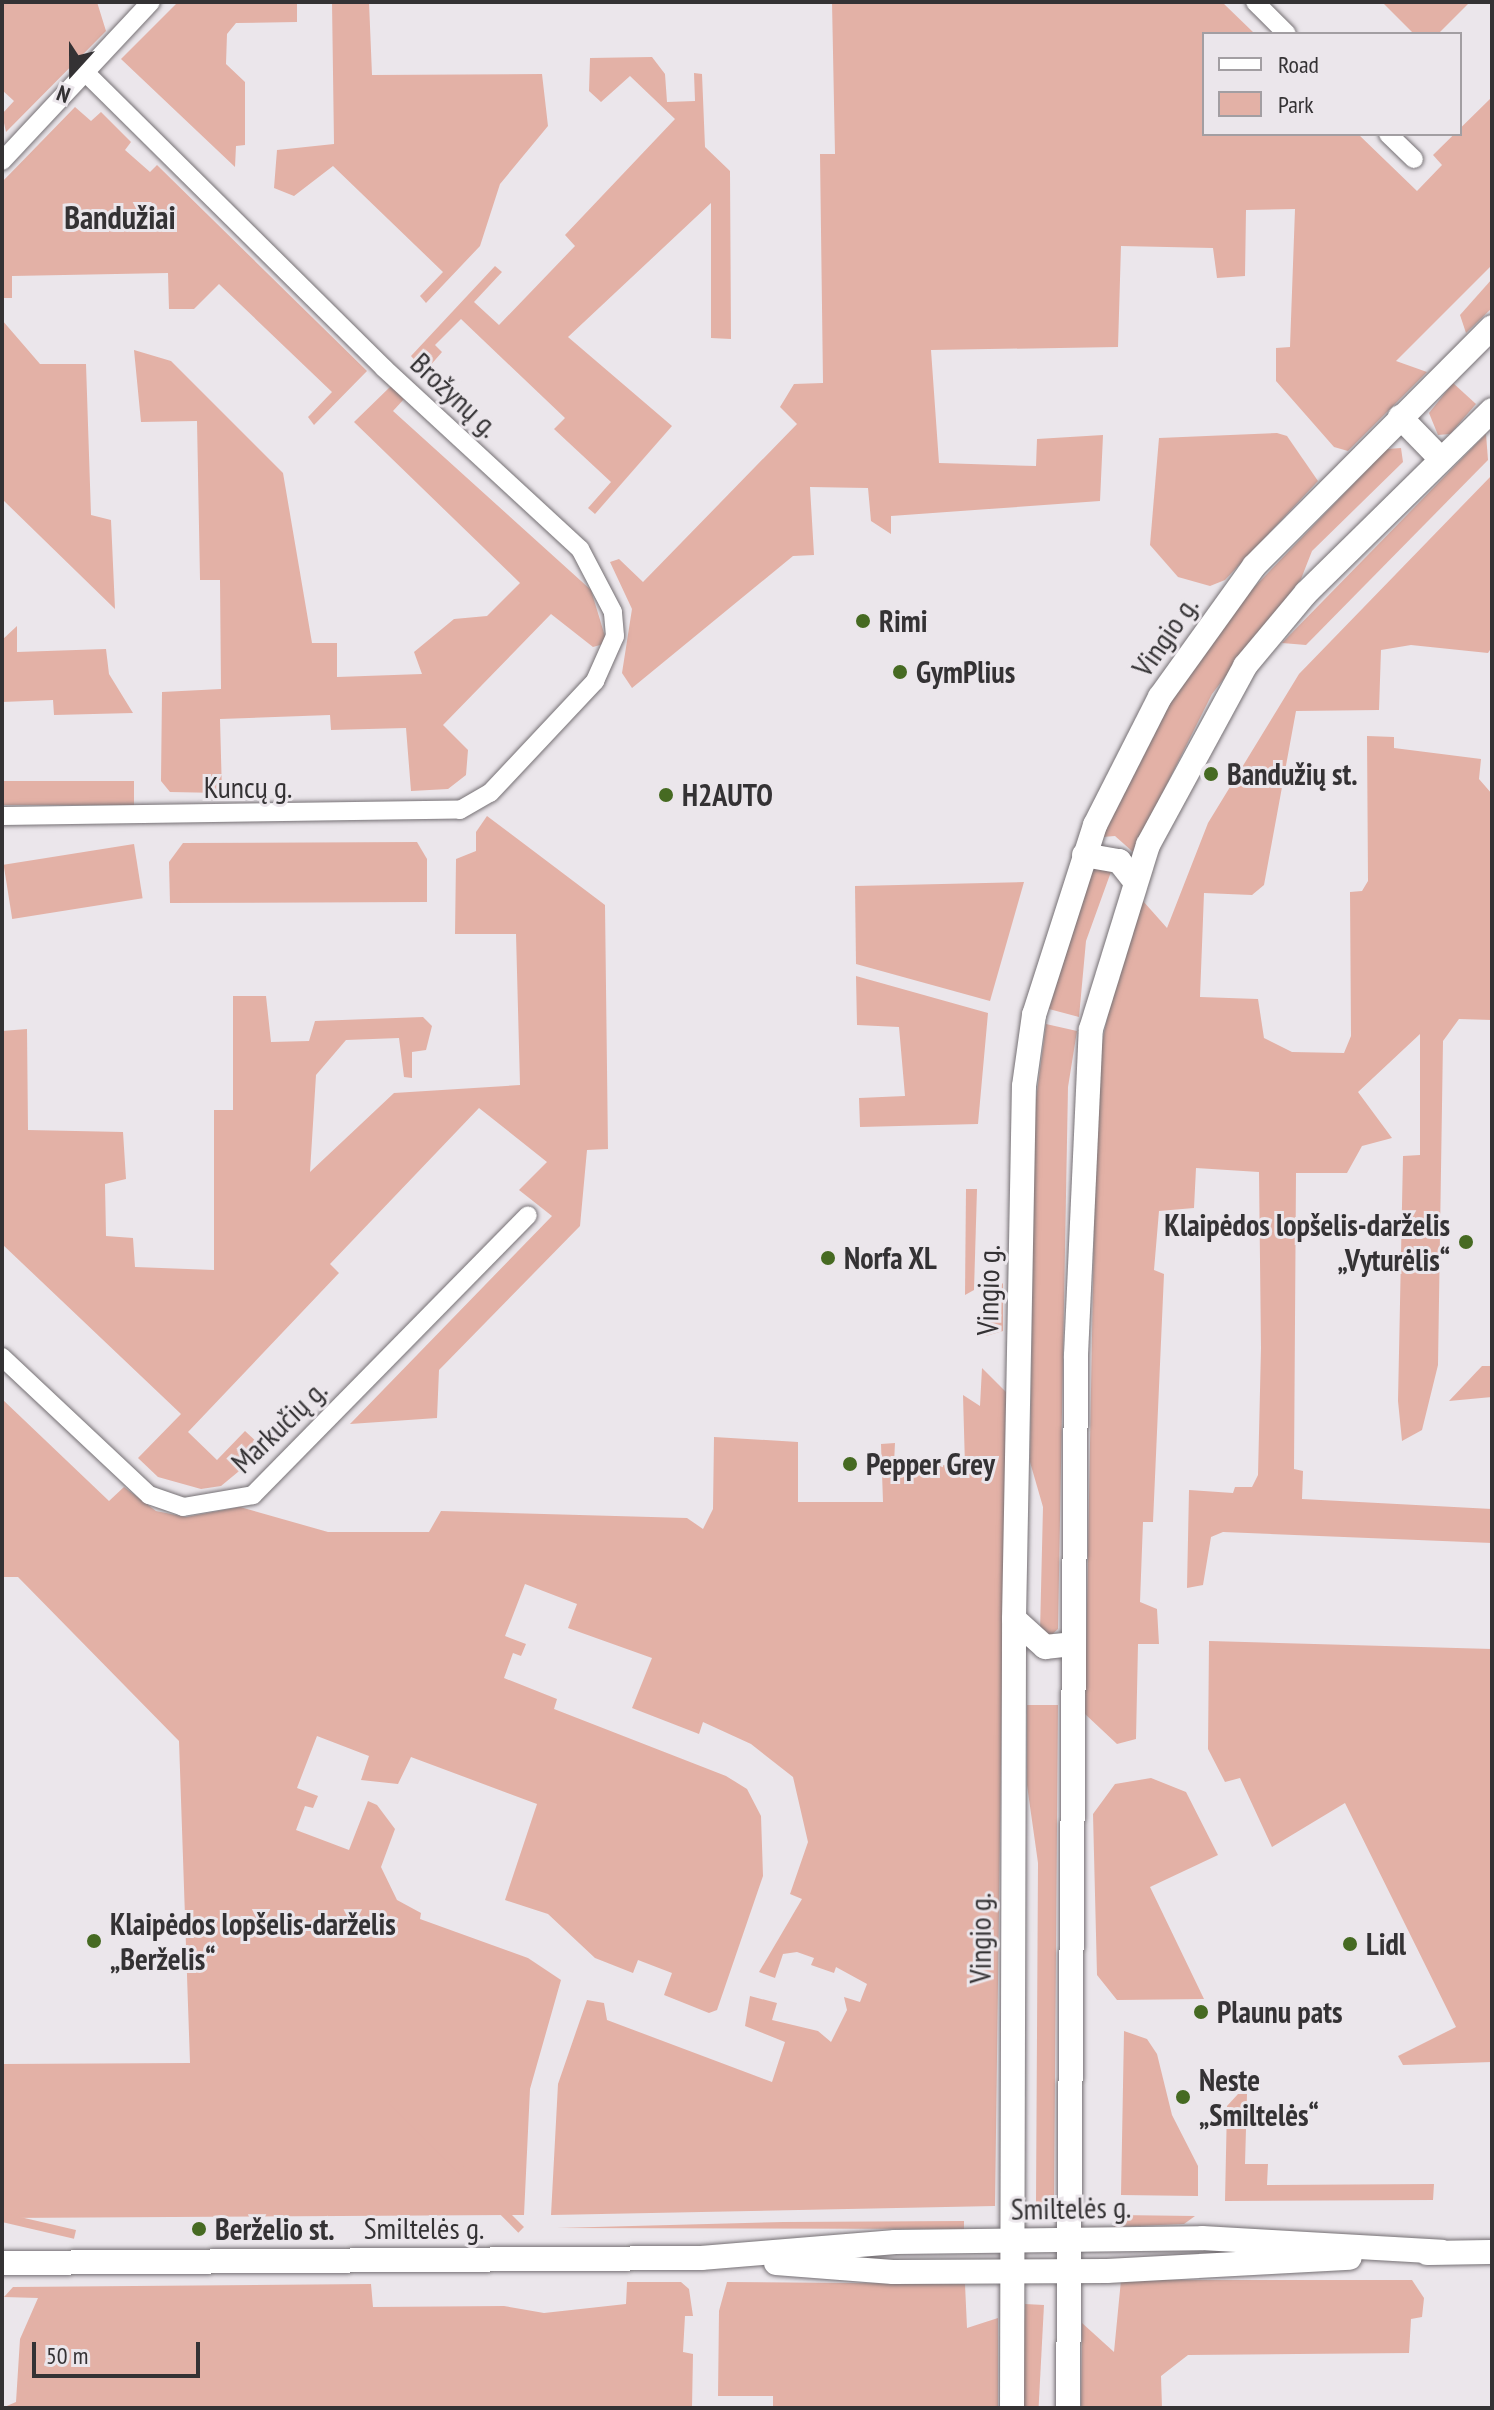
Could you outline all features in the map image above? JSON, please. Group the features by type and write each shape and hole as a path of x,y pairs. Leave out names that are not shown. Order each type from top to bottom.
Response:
{"main road":[{"name":"Vingio g.","path":"1012,2408 1014,1619 1024,1086 1048,955 1084,855 1126,757 1199,640 1254,566 1492,327"},
{"path":"1068,2408 1072,1644 1083,1090 1103,972 1134,880 1177,783 1245,666 1306,593 1492,410"},
{"path":"1400,417 1441,459"},
{"path":"1084,855 1119,861 1134,880"},
{"path":"1014,1619 1045,1647 1072,1644"},
{"name":"Smiltelės g.","path":"2,2263 701,2258 1012,2240 1216,2239 1442,2252"},
{"name":"Smiltelės g.","path":"701,2258 893,2272 1068,2271 1492,2252"}],"street":[{"path":"2,161 83,70 151,2"},
{"path":"1255,2 1285,32"},
{"name":"Brožynų g.","path":"83,70 384,368 580,549 602,583 613,612 606,663 490,793"},
{"path":"1390,136 1414,159"},
{"name":"Kuncų g.","path":"2,816 437,814 490,793"},
{"name":"Markučių g.","path":"2,1357 149,1495 183,1507 253,1495 528,1215"}],"green space":[{"path":"2,2 97,2 106,31 6,132 2,114 14,101 2,90"},
{"path":"178,2 297,2 297,22 236,23 227,34 226,64 245,82 245,145 236,146 235,167 121,59"},
{"path":"332,2 369,2 372,75 542,74 548,126 500,184 480,246 426,303 420,296 443,272 333,166 294,196 274,188 277,150 334,144"},
{"path":"832,2 1222,2 1253,32 1202,32 1202,136 1360,136 1417,191 1442,165 1433,155 1452,136 1462,136 1462,126 1492,97 1492,265 1396,361 1427,372 1348,451 1334,447 1276,381 1276,348 1290,347 1295,209 1246,210 1245,276 1217,278 1213,248 1121,246 1118,347 931,350 939,463 1036,466 1037,439 1103,435 1100,501 891,516 891,534 871,521 868,488 810,487 814,555 793,556 632,688 622,673 632,609 610,562 619,559 643,582 797,424 780,407 794,384 823,383 820,154 835,154"},
{"path":"1382,2 1470,2 1440,32 1412,32"},
{"path":"652,57 665,74 667,102 695,101 694,73 702,74 705,147 730,171 731,339 711,338 711,203 568,337 672,426 595,514 588,508 611,482 554,429 565,418 461,319 435,345 442,352 429,367 441,377 433,381 411,356 495,266 502,272 474,302 499,325 575,246 565,235 675,119 630,76 601,102 589,91 590,58"},
{"path":"75,107 91,121 101,112 131,142 125,150 150,172 157,165 367,371 314,425 308,417 332,392 219,284 194,309 169,309 168,273 12,276 12,298 2,298 2,182"},
{"path":"1492,279 1492,308 1466,333 1460,315"},
{"path":"2,320 40,364 86,364 91,515 111,520 115,609 2,499"},
{"path":"134,350 171,361 283,473 312,643 337,643 337,677 422,674 414,652 454,619 487,616 520,583 354,422 391,386 404,399 393,411 591,590 607,643 593,647 551,614 443,725 468,750 466,775 448,789 411,791 406,728 331,730 330,715 220,719 222,793 170,792 161,781 162,692 221,689 220,580 200,580 197,421 141,422"},
{"path":"1453,383 1476,404 1450,434 1438,435 1429,413"},
{"path":"1277,433 1287,436 1318,481 1225,580 1210,586 1178,577 1150,545 1159,438"},
{"path":"1486,434 1488,460 1306,645 1282,643"},
{"path":"1401,448 1403,462 1312,551 1301,579 1212,694 1133,852 1115,836 1102,837 1183,678 1238,604 1387,449"},
{"path":"1492,475 1492,647 1488,653 1411,645 1381,650 1379,710 1296,711 1264,885 1252,895 1204,893 1200,997 1258,999 1264,1038 1292,1052 1344,1053 1351,1036 1350,892 1362,891 1368,881 1367,736 1394,737 1394,748 1481,759 1479,779 1492,794 1492,1020 1459,1019 1443,1041 1438,1365 1422,1430 1402,1441 1398,1401 1403,1156 1420,1155 1420,1034 1358,1092 1392,1138 1362,1146 1347,1173 1296,1173 1294,1469 1303,1471 1302,1499 1492,1509 1492,1543 1223,1532 1211,1537 1203,1585 1187,1588 1189,1490 1233,1493 1235,1487 1252,1487 1258,1475 1261,1348 1259,1172 1196,1168 1194,1208 1159,1211 1154,1270 1164,1274 1153,1522 1143,1522 1140,1602 1157,1609 1159,1644 1138,1644 1136,1739 1117,1744 1085,1714 1097,1066 1110,1005 1143,901 1167,928 1208,823 1299,674"},
{"path":"17,626 17,652 106,649 109,674 133,713 54,715 53,700 2,702 2,640"},
{"path":"2,781 134,781 134,805 2,805"},
{"path":"487,816 605,905 608,1149 587,1150 580,1226 439,1370 437,1418 350,1424 552,1216 519,1190 547,1162 479,1108 330,1264 339,1273 188,1432 217,1460 245,1431 261,1446 244,1467 221,1486 201,1489 158,1477 138,1458 181,1414 2,1244 2,1031 27,1029 28,1130 123,1132 126,1179 105,1184 106,1236 133,1238 135,1267 214,1270 214,1110 233,1110 233,996 266,996 271,1042 309,1041 315,1021 423,1017 432,1026 426,1050 412,1052 412,1078 404,1077 399,1038 346,1040 316,1075 310,1172 394,1093 520,1085 516,934 455,934 456,859 476,851 476,832"},
{"path":"417,842 427,859 427,902 170,903 169,862 183,843"},
{"path":"134,844 143,898 12,919 4,865"},
{"path":"1093,866 1112,869 1086,941 1079,1017 1049,1009"},
{"path":"1024,882 990,1001 856,964 855,886"},
{"path":"856,976 988,1013 978,1124 860,1127 859,1098 905,1096 899,1027 857,1025"},
{"path":"1046,1024 1077,1031 1068,1087 1058,1629 1048,1638 1040,1632 1043,1507 1030,1462 1035,1107"},
{"path":"966,1189 977,1189 974,1290 965,1295"},
{"path":"1003,1283 1003,1331 986,1336 986,1299"},
{"path":"1482,1366 1492,1366 1492,1397 1449,1401"},
{"path":"982,1368 1006,1392 995,2206 551,2215 558,2084 587,2000 604,2003 607,2020 772,2082 785,2042 745,2026 750,1996 777,2003 772,2020 818,2031 831,2042 847,2010 844,1997 860,2002 867,1984 836,1967 834,1973 811,1965 814,1958 797,1952 783,1954 775,1978 759,1972 802,1899 790,1894 808,1842 793,1777 751,1744 703,1722 699,1734 632,1708 652,1658 568,1628 577,1604 525,1584 505,1636 526,1644 521,1656 513,1653 504,1678 557,1699 554,1709 726,1776 747,1789 761,1816 763,1876 717,2010 709,2013 664,1995 672,1973 638,1960 633,1973 595,1958 548,1914 505,1900 537,1804 411,1757 398,1784 361,1780 369,1756 317,1736 297,1788 318,1796 313,1808 305,1806 296,1830 349,1850 368,1801 377,1805 395,1829 381,1867 397,1900 421,1913 420,1919 528,1958 561,1980 530,2089 524,2215 2,2218 2,2064 190,2063 179,1741 18,1577 2,1577 2,1399 109,1501 124,1487 156,1511 186,1517 240,1507 328,1532 429,1532 441,1511 687,1518 703,1529 713,1509 714,1437 798,1442 798,1502 883,1502 881,1444 895,1443 894,1463 965,1466 963,1395 980,1406"},
{"path":"1209,1641 1492,1649 1492,2062 1403,2065 1398,2056 1456,2027 1345,1803 1272,1847 1240,1778 1225,1782 1208,1749"},
{"path":"1027,1705 1058,1705 1054,2203 1036,2203 1038,1863 1027,1785"},
{"path":"1151,1778 1186,1792 1218,1855 1150,1887 1204,1999 1117,2000 1097,1975 1093,1814 1115,1784"},
{"path":"1124,2031 1147,2039 1157,2054 1172,2115 1198,2166 1198,2196 1121,2195"},
{"path":"1238,2094 1247,2094 1245,2164 1268,2164 1267,2185 1434,2184 1433,2200 1225,2201 1227,2106"},
{"path":"395,2098 524,2227 518,2233 389,2103"},
{"path":"4,2213 76,2230 74,2239 2,2222"},
{"path":"1117,2215 1195,2216 1184,2224 1114,2227"},
{"path":"964,2221 964,2229 557,2228 784,2222"},
{"path":"1121,2280 1412,2280 1424,2298 1422,2317 1411,2319 1409,2353 1188,2355 1161,2376 1162,2408 1081,2408 1082,2323 1114,2352"},
{"path":"627,2282 681,2282 689,2289 693,2316 685,2316 683,2352 693,2354 692,2408 2,2408 16,2402 20,2339 38,2298 4,2297 13,2287 371,2284 373,2307 504,2306 544,2313 626,2304"},
{"path":"727,2282 965,2284 967,2328 998,2318 998,2408 773,2408 773,2396 718,2396 719,2311"},
{"path":"1025,2304 1044,2305 1039,2408 1020,2408"}],"place":[{"name":"Rimi","path":"863,621"},
{"name":"GymPlius","path":"900,672"},
{"name":"Bandužių st.","path":"1211,774"},
{"name":"H2AUTO","path":"666,795"},
{"name":"Klaipėdos lopšelis-darželis „Vyturėlis“","path":"1466,1242"},
{"name":"Norfa XL","path":"828,1258"},
{"name":"Pepper Grey","path":"850,1464"},
{"name":"Klaipėdos lopšelis-darželis „Berželis“","path":"94,1941"},
{"name":"Lidl","path":"1350,1944"},
{"name":"Plaunu pats","path":"1201,2012"},
{"name":"Neste „Smiltelės“","path":"1183,2097"},
{"name":"Berželio st.","path":"199,2229"}],"district":[{"name":"Bandužiai","path":"120,217"}]}
